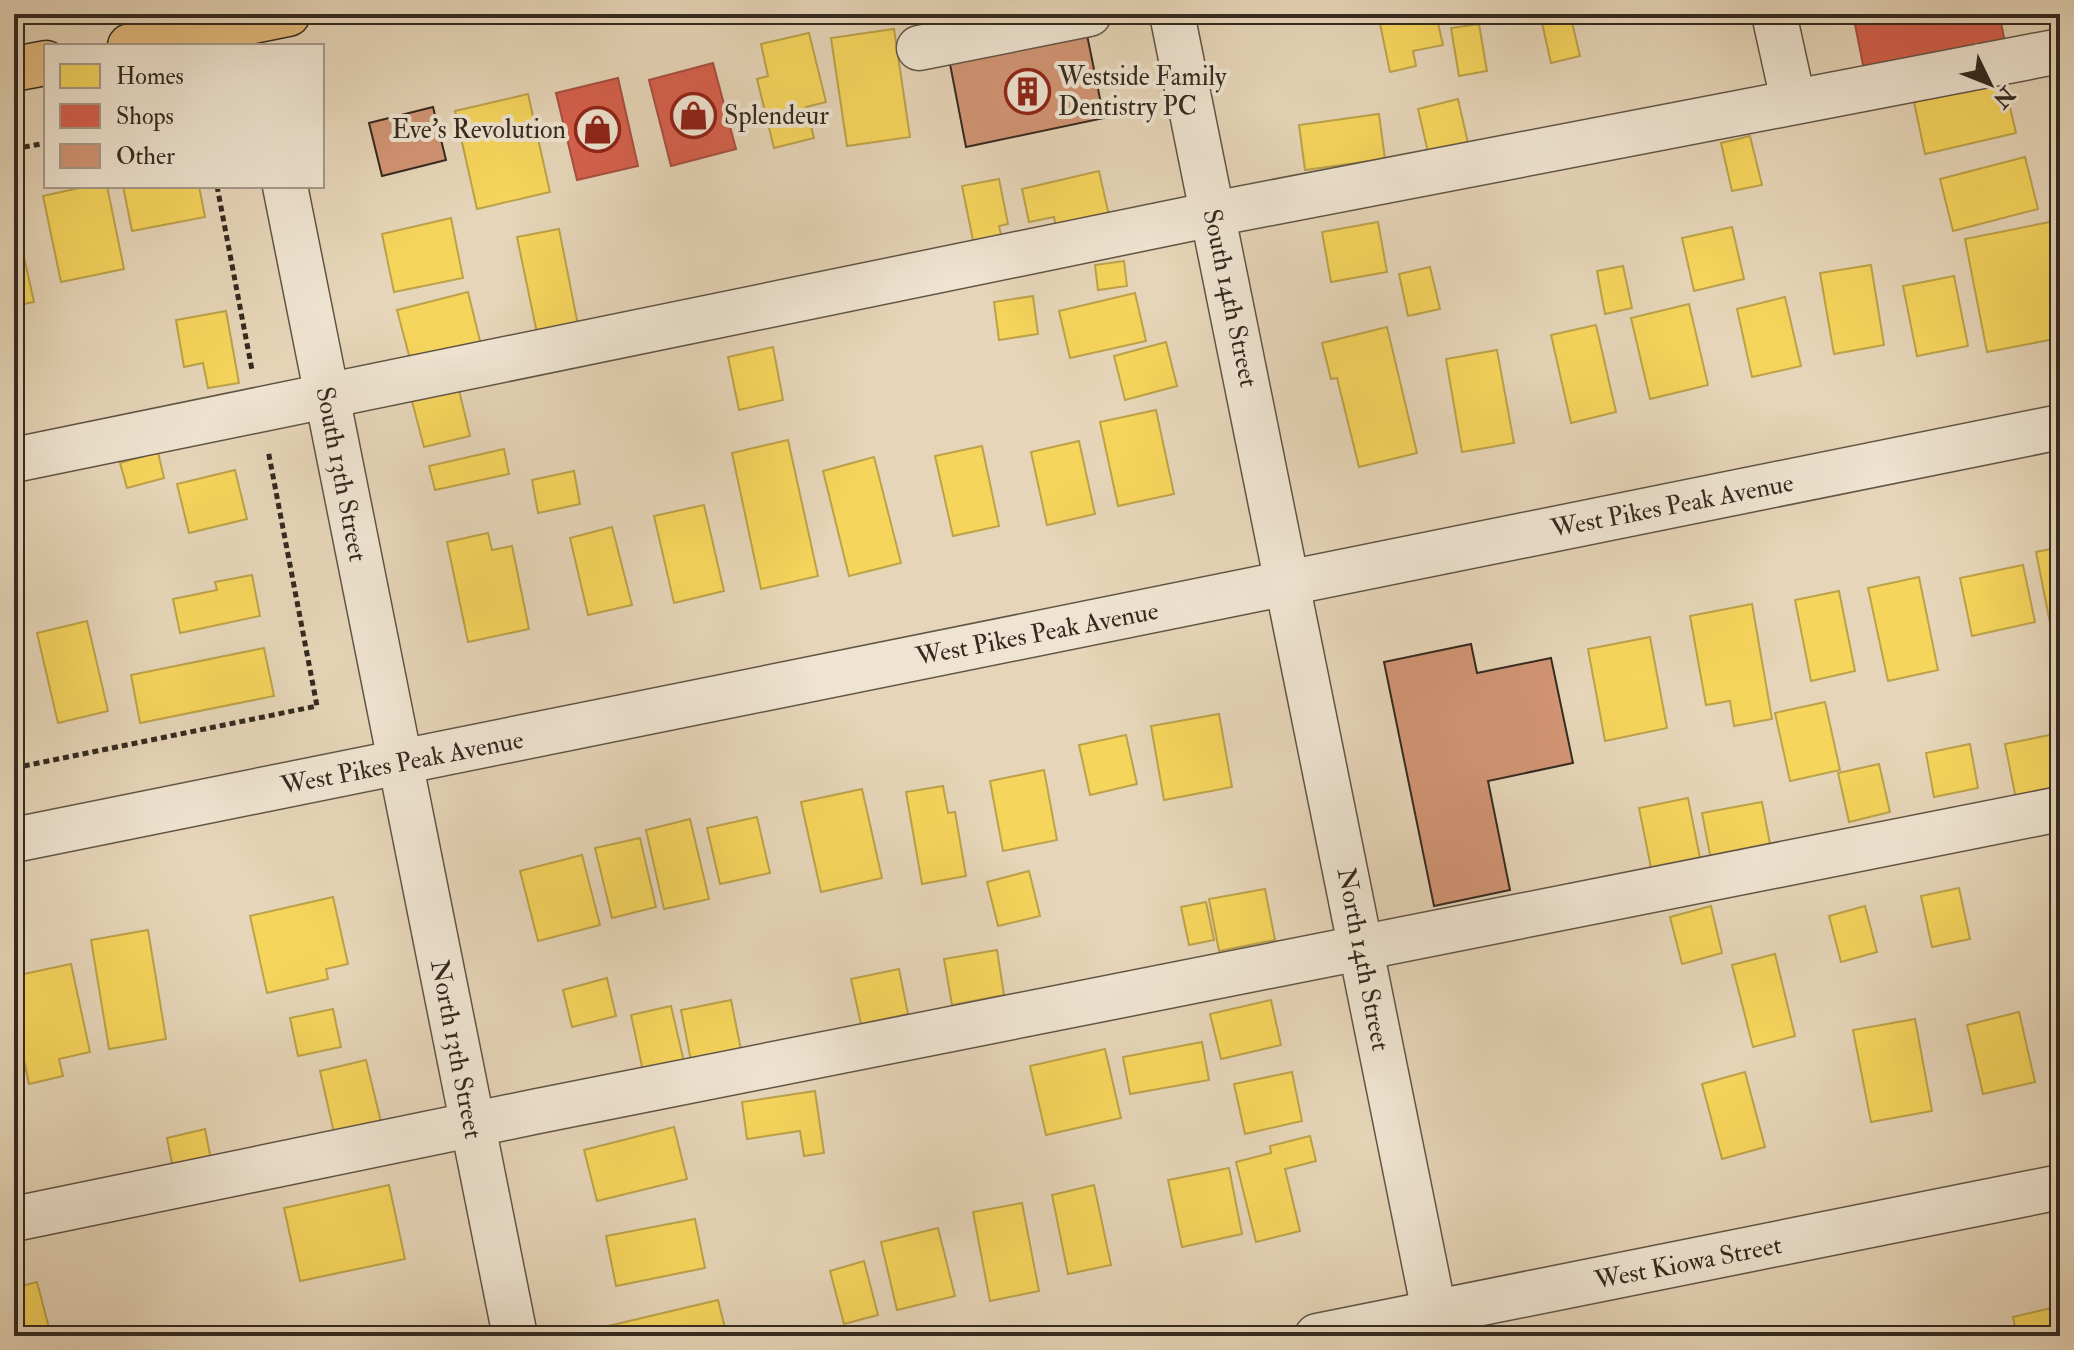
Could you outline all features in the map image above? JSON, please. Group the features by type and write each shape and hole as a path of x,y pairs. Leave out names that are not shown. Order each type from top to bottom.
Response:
{"main road":[{"path":"142,44 262,24"},
{"path":"14,69 44,63"}],"street":[{"path":"919,48 1089,14"},
{"name":"South 14th Street","path":"1172,14 1289,581"},
{"path":"1774,14 1793,100"},
{"path":"14,460 1213,214 2060,51"},
{"name":"South 13th Street","path":"285,188 399,762"},
{"name":"West Pikes Peak Avenue","path":"14,840 2060,427"},
{"name":"North 14th Street","path":"1289,581 1437,1324"},
{"name":"North 13th Street","path":"399,762 515,1336"},
{"path":"14,1219 472,1124 2060,809"},
{"name":"West Kiowa Street","path":"1317,1336 1437,1324 2060,1187"}],"path":[{"path":"14,149 44,143"},
{"path":"14,768 317,706 217,188"}],"building: Homes":[{"path":"1257,14 1298,14 1299,17 1259,24"},
{"path":"1378,14 1436,14 1443,45 1413,51 1416,66 1390,72"},
{"path":"1540,14 1570,14 1580,56 1551,63"},
{"path":"1479,24 1487,71 1459,76 1451,28"},
{"path":"894,29 910,137 847,146 831,38"},
{"path":"809,33 826,102 806,107 814,138 774,148 757,79 768,76 761,44"},
{"path":"2004,81 2016,133 1925,154 1914,102"},
{"path":"528,94 550,192 477,209 455,111"},
{"path":"1458,99 1468,143 1428,152 1418,109"},
{"path":"1379,114 1385,159 1305,170 1299,125"},
{"path":"1750,136 1762,185 1732,191 1721,143"},
{"path":"2025,157 2038,209 1953,231 1940,179"},
{"path":"1099,171 1110,220 1057,232 1054,217 1029,222 1022,189"},
{"path":"999,179 1008,224 999,226 1002,239 974,245 962,186"},
{"path":"79,188 107,188 124,269 61,282 43,196"},
{"path":"123,188 199,188 205,217 132,231"},
{"path":"14,212 34,302 14,306"},
{"path":"451,218 463,278 394,292 382,234"},
{"path":"2060,220 2060,338 1987,352 1965,239"},
{"path":"1378,222 1387,272 1331,282 1322,232"},
{"path":"1732,227 1744,279 1694,291 1682,238"},
{"path":"559,229 579,330 538,338 517,237"},
{"path":"1124,261 1127,286 1098,290 1095,265"},
{"path":"1871,265 1884,345 1834,354 1820,273"},
{"path":"1623,266 1632,308 1605,314 1597,271"},
{"path":"1430,267 1440,309 1408,316 1399,274"},
{"path":"1954,276 1968,346 1917,356 1903,286"},
{"path":"468,292 481,345 411,363 397,310"},
{"path":"1135,293 1146,341 1070,358 1059,311"},
{"path":"1033,296 1038,334 999,340 994,302"},
{"path":"1785,297 1801,366 1752,377 1737,309"},
{"path":"1689,304 1708,385 1650,399 1631,318"},
{"path":"226,311 239,383 208,388 203,363 184,367 176,320"},
{"path":"1596,325 1616,412 1571,423 1551,335"},
{"path":"1387,327 1417,453 1359,467 1337,378 1331,379 1322,343"},
{"path":"1166,342 1177,386 1125,400 1114,356"},
{"path":"773,347 783,400 739,410 728,357"},
{"path":"1497,350 1514,443 1462,452 1446,359"},
{"path":"459,390 470,436 424,447 412,401"},
{"path":"1156,410 1174,494 1118,506 1100,422"},
{"path":"788,440 818,576 761,589 732,453"},
{"path":"1079,441 1095,514 1047,525 1031,452"},
{"path":"982,446 999,526 953,536 935,456"},
{"path":"504,449 509,474 435,490 429,466"},
{"path":"158,452 164,478 127,488 120,463"},
{"path":"874,457 901,563 849,576 823,471"},
{"path":"235,470 247,519 189,533 177,484"},
{"path":"574,471 580,504 538,513 532,480"},
{"path":"704,505 724,591 674,603 654,516"},
{"path":"612,527 632,605 588,615 570,538"},
{"path":"488,533 492,550 512,546 529,629 468,642 447,542"},
{"path":"2060,547 2060,632 2052,633 2036,552"},
{"path":"2023,565 2035,622 1972,636 1960,578"},
{"path":"252,575 260,616 180,633 173,599 217,590 215,582"},
{"path":"1919,577 1938,670 1888,681 1868,588"},
{"path":"1839,591 1855,671 1811,681 1795,600"},
{"path":"1752,604 1772,719 1734,726 1730,701 1706,705 1690,616"},
{"path":"87,621 108,711 58,723 37,633"},
{"path":"1650,637 1667,728 1605,741 1588,649"},
{"path":"264,648 274,696 140,723 131,675"},
{"path":"1825,702 1840,770 1790,781 1775,713"},
{"path":"1219,714 1232,787 1164,800 1151,726"},
{"path":"2055,734 2060,759 2060,789 2018,809 2005,744"},
{"path":"1126,735 1137,784 1090,795 1079,745"},
{"path":"1970,744 1978,788 1934,797 1926,753"},
{"path":"1879,764 1890,812 1849,822 1838,773"},
{"path":"1044,770 1057,840 1003,851 990,781"},
{"path":"943,786 948,813 955,812 966,876 922,884 906,792"},
{"path":"862,789 882,878 821,892 801,802"},
{"path":"1688,798 1702,868 1653,878 1639,808"},
{"path":"1762,802 1772,854 1712,865 1702,813"},
{"path":"757,817 770,873 720,884 707,828"},
{"path":"690,819 709,899 664,909 646,830"},
{"path":"640,838 656,907 612,918 595,848"},
{"path":"582,855 600,925 538,941 520,871"},
{"path":"1029,871 1040,916 998,926 987,882"},
{"path":"1959,888 1970,939 1932,947 1921,896"},
{"path":"1265,889 1275,940 1219,951 1209,899"},
{"path":"333,897 348,964 326,969 328,979 267,993 250,916"},
{"path":"1206,902 1214,940 1189,945 1181,907"},
{"path":"1711,906 1722,953 1682,964 1670,917"},
{"path":"1865,906 1877,952 1841,962 1829,916"},
{"path":"148,930 166,1039 109,1049 91,940"},
{"path":"997,950 1004,995 952,1005 944,959"},
{"path":"1775,954 1795,1036 1753,1047 1732,965"},
{"path":"71,964 90,1052 59,1059 63,1076 29,1084 14,1012 14,976"},
{"path":"899,969 908,1014 861,1024 851,979"},
{"path":"607,978 616,1016 572,1027 563,990"},
{"path":"731,1000 741,1050 691,1061 681,1010"},
{"path":"1271,1000 1281,1045 1221,1059 1210,1014"},
{"path":"671,1006 684,1062 643,1071 631,1015"},
{"path":"333,1009 341,1047 298,1056 290,1018"},
{"path":"2019,1012 2035,1082 1983,1094 1967,1025"},
{"path":"1915,1019 1932,1111 1871,1122 1853,1030"},
{"path":"1202,1042 1209,1080 1130,1094 1123,1057"},
{"path":"1105,1049 1121,1118 1046,1135 1030,1066"},
{"path":"366,1060 382,1126 335,1137 320,1071"},
{"path":"1292,1072 1302,1121 1245,1134 1234,1084"},
{"path":"1745,1072 1765,1147 1722,1159 1702,1084"},
{"path":"815,1091 824,1153 804,1156 800,1131 747,1139 742,1102"},
{"path":"674,1127 687,1179 597,1201 584,1150"},
{"path":"205,1129 213,1170 175,1179 167,1138"},
{"path":"1310,1136 1316,1161 1285,1169 1300,1231 1256,1242 1236,1162 1271,1153 1270,1146"},
{"path":"1229,1168 1242,1234 1182,1247 1168,1180"},
{"path":"389,1185 405,1259 300,1281 284,1208"},
{"path":"1094,1185 1111,1265 1068,1274 1052,1195"},
{"path":"1022,1203 1039,1291 990,1301 973,1212"},
{"path":"695,1219 705,1268 616,1286 606,1236"},
{"path":"938,1228 955,1296 897,1310 881,1242"},
{"path":"864,1261 878,1315 844,1324 830,1271"},
{"path":"37,1282 49,1328 14,1336 14,1288"},
{"path":"718,1300 727,1336 610,1336 608,1326"},
{"path":"2060,1306 2060,1336 2017,1336 2013,1317"},
{"path":"1988,1328 1989,1336 1945,1336"}],"building: Shops":[{"path":"1853,14 1973,14 1975,22 2000,17 2005,43 1864,70"},
{"name":"Splendeur","path":"713,63 736,149 671,166 649,80"},
{"name":"Eve's Revolution","path":"618,78 638,166 577,180 556,93"}],"building: Other":[{"name":"Westside Family Dentistry PC","path":"1087,35 1104,118 966,147 950,64"},
{"path":"433,107 446,160 382,176 369,123"},
{"path":"1471,644 1477,673 1551,658 1573,763 1488,781 1510,890 1434,906 1384,662"}],"place":[{"name":"Westside Family Dentistry PC","path":"1027,91"},
{"name":"Splendeur","path":"693,115"},
{"name":"Eve's Revolution","path":"597,129"}]}
